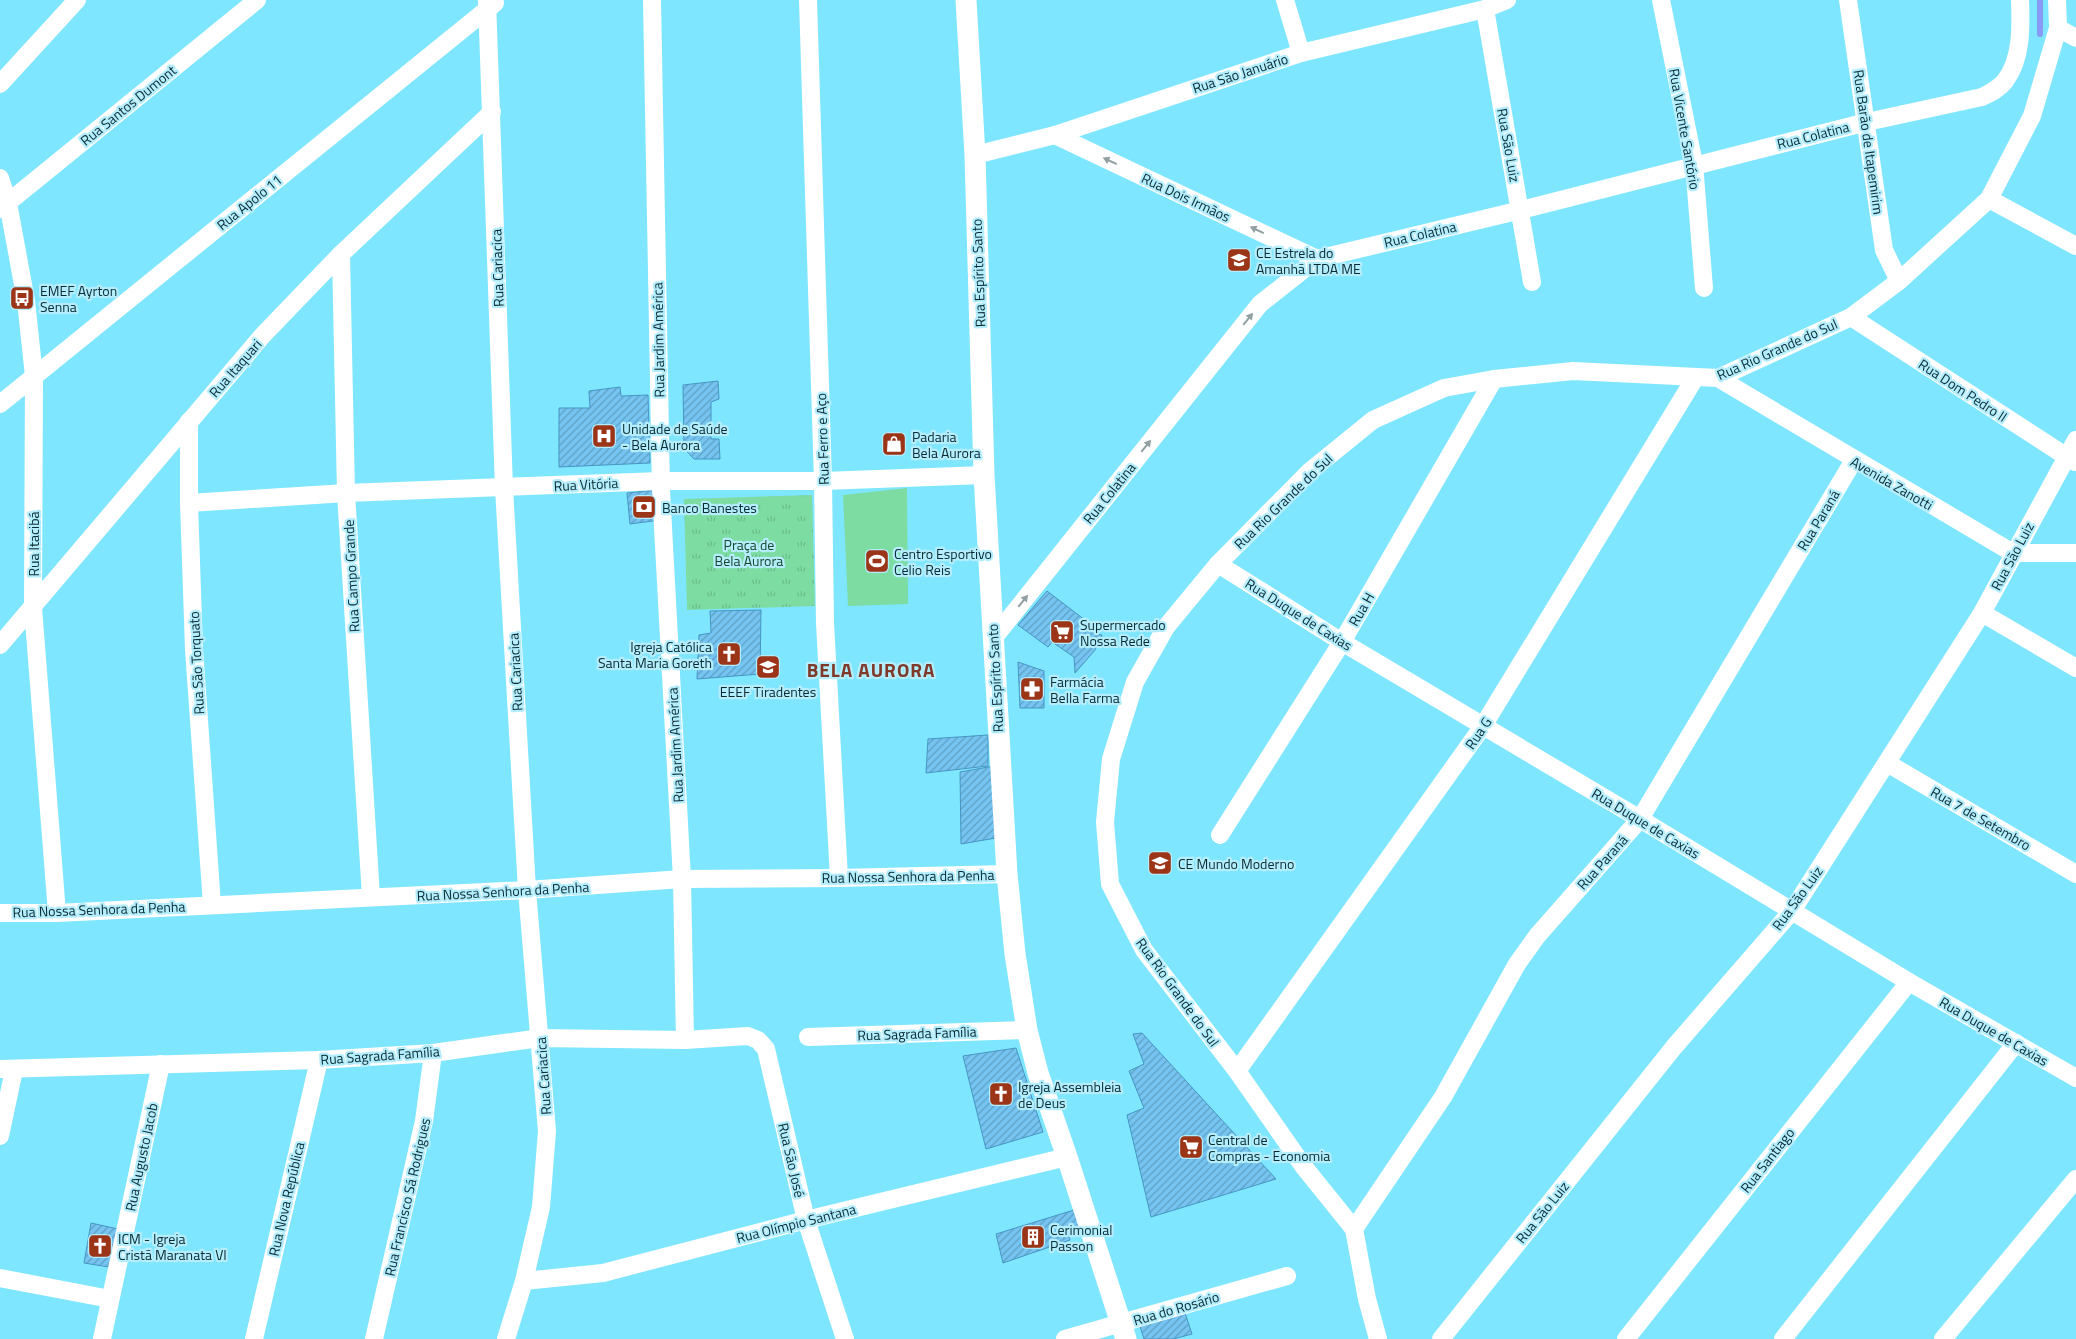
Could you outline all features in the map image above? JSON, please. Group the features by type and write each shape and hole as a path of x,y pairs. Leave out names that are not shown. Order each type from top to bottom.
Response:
{"street":[{"path":"0,84 77,0"},
{"name":"Rua Santos Dumont","path":"4,206 257,0"},
{"name":"Rua Jardim América","path":"652,0 661,480 682,879 685,1040"},
{"name":"Rua Ferro e Aço","path":"808,0 823,481 825,623 839,878"},
{"name":"Rua Espírito Santo","path":"966,0 975,155 984,475 1007,874 1015,954 1027,1030 1038,1073 1124,1331"},
{"path":"1286,0 1301,53"},
{"name":"Rua São Januário","path":"975,155 1055,135 1301,53 1485,8 1507,0"},
{"name":"Rua Vicente Santório","path":"1661,0 1694,164 1704,288"},
{"name":"Rua Barão de Itapemirim","path":"1848,0 1884,250 1899,281"},
{"name":"Rua Colatina","path":"993,639 1260,304 1317,259 1521,210 1694,164 1866,122 1982,97 1994,91 2005,81 2014,61 2021,32 2020,0"},
{"name":"Rua Rio Grande do Sul","path":"1354,1229 1304,1167 1237,1071 1144,950 1110,884 1105,822 1111,759 1135,682 1166,627 1218,564 1309,472 1373,420 1444,388 1494,379 1573,371 1718,378 1851,317 1899,281 1989,199 2032,116 2058,28 2057,0"},
{"name":"Rua Cariacica","path":"492,3 492,112 504,488 527,890 547,1131 541,1207 524,1281 506,1339"},
{"name":"Rua Apolo 11","path":"0,404 492,3"},
{"name":"Rua São Luiz","path":"1485,8 1532,282"},
{"path":"2058,28 2076,38"},
{"name":"Rua Itaquari","path":"0,645 263,335 342,254 492,112"},
{"name":"Rua Dois Irmãos","path":"1055,135 1317,259"},
{"name":"Rua Itacibá","path":"0,178 4,206 26,301 34,376 33,608 57,913"},
{"path":"1989,199 2076,246"},
{"name":"Rua Campo Grande","path":"342,254 346,493 371,897"},
{"name":"Rua Dom Pedro II","path":"1851,317 2071,460"},
{"name":"Rua G","path":"1237,1071 1483,726 1695,378"},
{"name":"Avenida Zanotti","path":"1718,378 2013,553"},
{"name":"Rua H","path":"1220,835 1342,642 1494,379"},
{"name":"Rua São Torquato","path":"189,421 189,503 194,648 212,905"},
{"name":"Rua São Luiz","path":"1441,1339 1674,1046 1792,911 1982,613 2013,553 2071,460 2076,440"},
{"name":"Rua Paraná","path":"1354,1229 1443,1097 1517,964 1537,936 1640,819 1854,460"},
{"name":"Rua Vitória","path":"189,503 346,493 504,488 661,480 823,481 984,475"},
{"path":"2013,553 2076,553"},
{"name":"Rua Duque de Caxias","path":"1218,564 1342,642 1909,982 2076,1078"},
{"path":"1982,613 2076,668"},
{"name":"Rua 7 de Setembro","path":"1887,763 2076,874"},
{"name":"Rua Nossa Senhora da Penha","path":"0,913 57,913 527,890 682,879 1007,874"},
{"name":"Rua Santiago","path":"1626,1339 1909,982"},
{"name":"Rua Sagrada Família","path":"808,1037 1027,1030"},
{"name":"Rua Sagrada Família","path":"7,1070 319,1060 433,1053 540,1038 685,1040 748,1036 758,1040"},
{"name":"Rua São José","path":"758,1040 766,1049 806,1220 845,1339"},
{"path":"1783,1339 2016,1043"},
{"name":"Rua Francisco Sá Rodrigues","path":"374,1339 424,1121 433,1053"},
{"name":"Rua Nova República","path":"254,1339 319,1060"},
{"name":"Rua Augusto Jacob","path":"102,1339 161,1064"},
{"path":"0,1136 7,1070"},
{"name":"Rua Olímpio Santana","path":"524,1281 604,1273 806,1220 1067,1156"},
{"path":"1943,1339 2076,1179"},
{"path":"1354,1229 1367,1299 1378,1339"},
{"name":"Rua do Rosário","path":"1065,1339 1124,1331 1287,1276"},
{"path":"0,1278 110,1298"}],"green space":[{"name":"Centro Esportivo Celio Reis","path":"907,488 908,604 848,606 843,495"},
{"name":"Praça de Bela Aurora","path":"812,495 815,606 687,610 684,499"}],"building":[{"path":"718,381 719,399 711,402 711,439 719,439 720,459 694,459 684,448 683,385"},
{"name":"Unidade de Saúde - Bela Aurora","path":"620,387 621,396 648,395 650,463 559,467 559,408 590,408 589,391"},
{"name":"Banco Banestes","path":"657,490 660,520 630,524 627,493"},
{"name":"Supermercado Nossa Rede","path":"1047,591 1098,630 1096,634 1102,635 1095,650 1075,673 1074,657 1052,642 1048,647 1018,625"},
{"name":"Igreja Católica Santa Maria Goreth","path":"761,610 760,674 697,679 699,635 711,633 710,611"},
{"name":"Farmácia Bella Farma","path":"1018,662 1044,671 1044,708 1020,708"},
{"path":"988,735 988,766 926,773 928,739"},
{"path":"994,766 996,838 961,844 960,772"},
{"name":"Central de Compras - Economia","path":"1142,1033 1276,1179 1151,1217 1127,1115 1144,1108 1129,1071 1144,1064 1133,1034"},
{"name":"Igreja Assembleia de Deus","path":"1016,1048 1043,1132 986,1149 963,1056"},
{"name":"Cerimonial Passon","path":"1074,1210 1083,1232 1068,1234 1070,1240 1003,1263 996,1234"},
{"name":"ICM - Igreja Cristã Maranata VI","path":"91,1223 118,1229 109,1267 84,1263"},
{"path":"1184,1310 1192,1334 1173,1339 1144,1339 1139,1323"}],"waterway":[{"path":"2040,0 2040,34"}],"place":[{"name":"CE Estrela do Amanhã LTDA ME","path":"1239,260"},
{"name":"EMEF Ayrton Senna","path":"22,298"},
{"name":"Unidade de Saúde - Bela Aurora","path":"604,436"},
{"name":"Padaria Bela Aurora","path":"894,444"},
{"name":"Banco Banestes","path":"644,507"},
{"name":"Centro Esportivo Celio Reis","path":"877,561"},
{"name":"Supermercado Nossa Rede","path":"1062,632"},
{"name":"Igreja Católica Santa Maria Goreth","path":"729,654"},
{"name":"EEEF Tiradentes","path":"768,667"},
{"name":"Farmácia Bella Farma","path":"1032,689"},
{"name":"CE Mundo Moderno","path":"1160,863"},
{"name":"Igreja Assembleia de Deus","path":"1001,1094"},
{"name":"Central de Compras - Economia","path":"1191,1147"},
{"name":"Cerimonial Passon","path":"1033,1237"},
{"name":"ICM - Igreja Cristã Maranata VI","path":"100,1246"}],"district":[{"name":"BELA AURORA","path":"871,669"}]}
